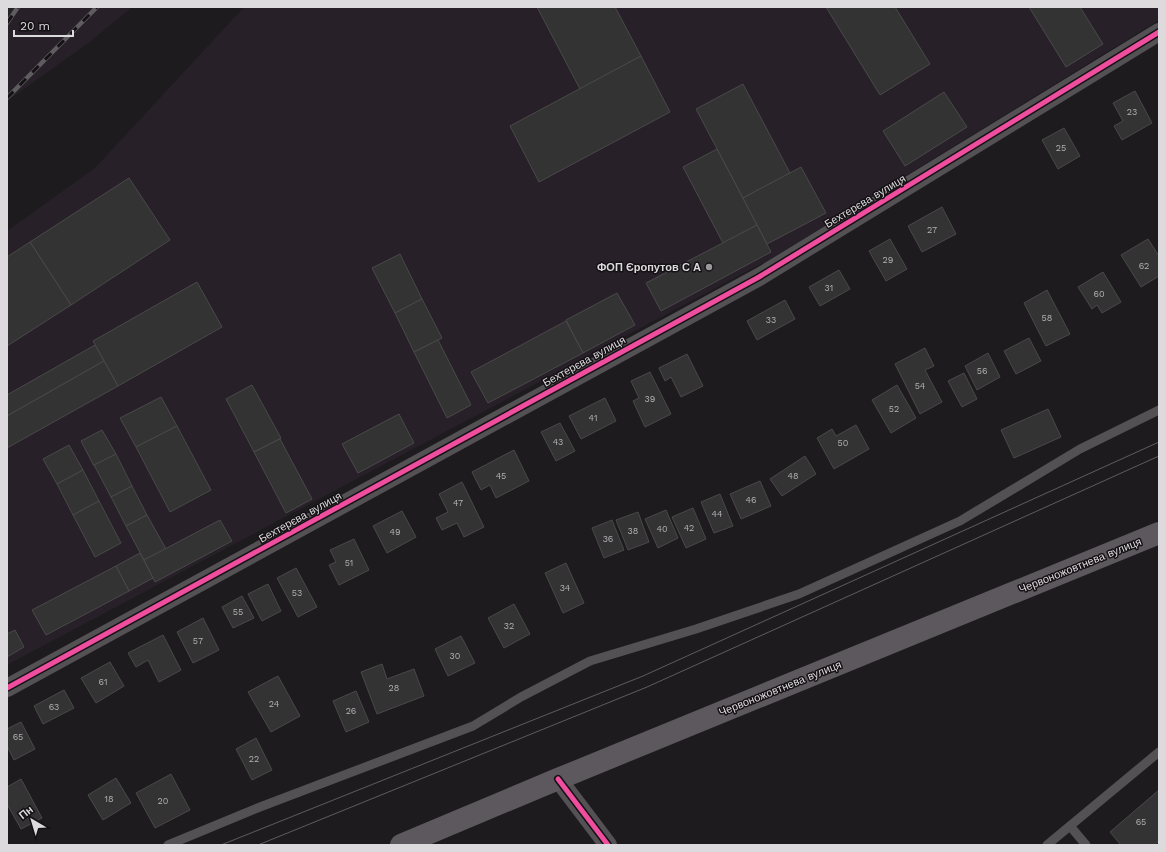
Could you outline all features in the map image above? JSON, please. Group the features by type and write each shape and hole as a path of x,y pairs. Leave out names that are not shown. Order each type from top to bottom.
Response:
{"main road":[{"name":"Червоножовтнева вулиця","path":"401,845 558,779 1159,533"}],"street":[{"name":"Бехтерєва вулиця","path":"7,688 759,277 1159,32"},
{"path":"558,779 608,845"}],"lane":[{"path":"168,845 260,807 473,726 521,697 590,661 696,629 799,594 960,521 1080,449 1159,410"},
{"path":"1047,845 1159,752"},
{"path":"1070,826 1086,845"}],"shaded area":[{"path":"7,7 132,7 91,41 7,101"},
{"path":"244,7 1159,7 1159,20 774,257 7,665 7,231 95,168"}],"building":[{"path":"537,7 615,7 641,56 580,89"},
{"path":"826,7 895,7 930,64 880,95"},
{"path":"1029,7 1080,7 1103,44 1066,67"},
{"path":"641,56 670,112 539,182 510,126"},
{"path":"743,84 790,173 743,198 696,109"},
{"path":"1135,91 1152,123 1122,140 1114,126 1123,121 1113,103"},
{"path":"944,92 967,127 905,166 883,131"},
{"path":"1064,128 1080,156 1058,169 1042,140"},
{"path":"717,149 757,225 723,243 683,167"},
{"path":"801,167 826,213 767,244 743,198"},
{"path":"129,178 170,240 71,305 30,242"},
{"path":"942,207 956,234 922,252 908,226"},
{"name":"ФОП Єропутов С А","path":"757,225 771,252 661,311 646,283"},
{"path":"890,239 907,269 886,281 869,251"},
{"path":"1148,239 1159,256 1159,276 1141,287 1121,255"},
{"path":"30,242 71,305 7,346 7,257"},
{"path":"400,254 422,299 395,313 372,268"},
{"path":"839,270 850,289 820,306 809,287"},
{"path":"1103,272 1121,302 1102,313 1097,305 1092,309 1078,287"},
{"path":"197,282 222,327 118,386 93,341"},
{"path":"1047,290 1070,334 1046,346 1024,303"},
{"path":"617,293 635,325 583,353 566,320"},
{"path":"422,299 442,338 414,352 395,313"},
{"path":"785,300 795,319 757,340 747,321"},
{"path":"566,321 583,353 488,403 471,372"},
{"path":"1029,338 1041,361 1016,374 1004,351"},
{"path":"438,340 471,405 447,418 414,352"},
{"path":"95,345 104,361 7,416 7,395"},
{"path":"925,348 934,366 925,370 942,402 920,414 895,364"},
{"path":"988,353 1000,377 977,390 965,366"},
{"path":"687,354 703,386 681,397 671,377 665,381 659,368"},
{"path":"104,361 118,386 7,448 7,416"},
{"path":"650,372 671,414 645,427 633,401 639,398 631,381"},
{"path":"964,373 977,399 962,407 948,381"},
{"path":"252,385 281,438 254,452 226,399"},
{"path":"897,385 916,418 891,433 872,400"},
{"path":"161,397 177,426 136,447 120,418"},
{"path":"605,398 616,421 581,439 569,416"},
{"path":"1048,409 1061,437 1014,458 1001,430"},
{"path":"399,414 414,443 358,473 342,444"},
{"path":"560,423 575,451 556,461 541,432"},
{"path":"856,425 869,449 834,469 817,438 832,429 836,436"},
{"path":"177,426 211,490 170,512 136,447"},
{"path":"102,430 116,454 94,466 81,441"},
{"path":"280,439 312,499 286,513 254,452"},
{"path":"69,445 83,470 57,484 43,459"},
{"path":"514,450 529,481 496,498 490,485 481,490 472,472"},
{"path":"116,454 132,486 111,497 94,465"},
{"path":"805,456 816,474 782,496 770,479"},
{"path":"83,470 99,501 73,515 57,484"},
{"path":"760,481 771,506 741,519 730,494"},
{"path":"462,482 484,527 464,537 457,523 442,530 436,518 448,512 439,494"},
{"path":"132,486 147,515 126,526 111,497"},
{"path":"720,494 733,526 714,533 701,502"},
{"path":"99,501 121,543 95,557 73,515"},
{"path":"693,508 706,539 686,548 672,517"},
{"path":"666,510 678,538 658,548 645,519"},
{"path":"402,511 416,537 387,553 373,526"},
{"path":"638,512 649,542 628,550 616,520"},
{"path":"147,515 166,549 144,560 126,526"},
{"path":"220,520 232,541 155,582 144,560"},
{"path":"612,520 624,550 604,558 592,528"},
{"path":"354,539 369,570 339,585 329,565 336,562 330,550"},
{"path":"140,553 153,578 129,591 116,566"},
{"path":"566,563 584,603 563,613 545,573"},
{"path":"116,566 129,591 46,635 32,610"},
{"path":"296,568 317,607 298,617 277,578"},
{"path":"268,584 281,611 262,621 248,594"},
{"path":"242,596 254,618 233,628 222,607"},
{"path":"514,604 530,634 504,648 488,618"},
{"path":"203,618 219,650 193,663 177,632"},
{"path":"15,630 24,647 7,657 7,634"},
{"path":"163,635 181,670 159,682 148,660 136,667 128,653"},
{"path":"461,636 475,663 448,676 435,649"},
{"path":"110,662 124,686 96,703 81,678"},
{"path":"382,664 387,679 414,669 424,696 377,714 361,672"},
{"path":"278,676 300,716 271,732 248,692"},
{"path":"64,690 74,708 43,724 34,706"},
{"path":"356,691 369,722 346,732 333,701"},
{"path":"21,722 35,749 14,760 7,746 7,729"},
{"path":"256,738 272,770 252,780 236,749"},
{"path":"171,774 190,810 155,828 136,793"},
{"path":"116,778 131,803 103,820 88,795"},
{"path":"21,779 42,818 21,829 7,804 7,787"},
{"path":"1159,790 1159,841 1154,845 1121,845 1110,832"}],"tram line":[{"path":"221,845 643,676 1159,442"},
{"path":"258,845 647,687 1159,456"}],"railway":[{"path":"7,23 18,7"},
{"path":"7,98 97,7"}],"cycle path":[{"path":"7,688 759,277 1159,32"},
{"path":"558,779 608,845"}],"place":[{"name":"ФОП Єропутов С А","path":"709,267"}]}
